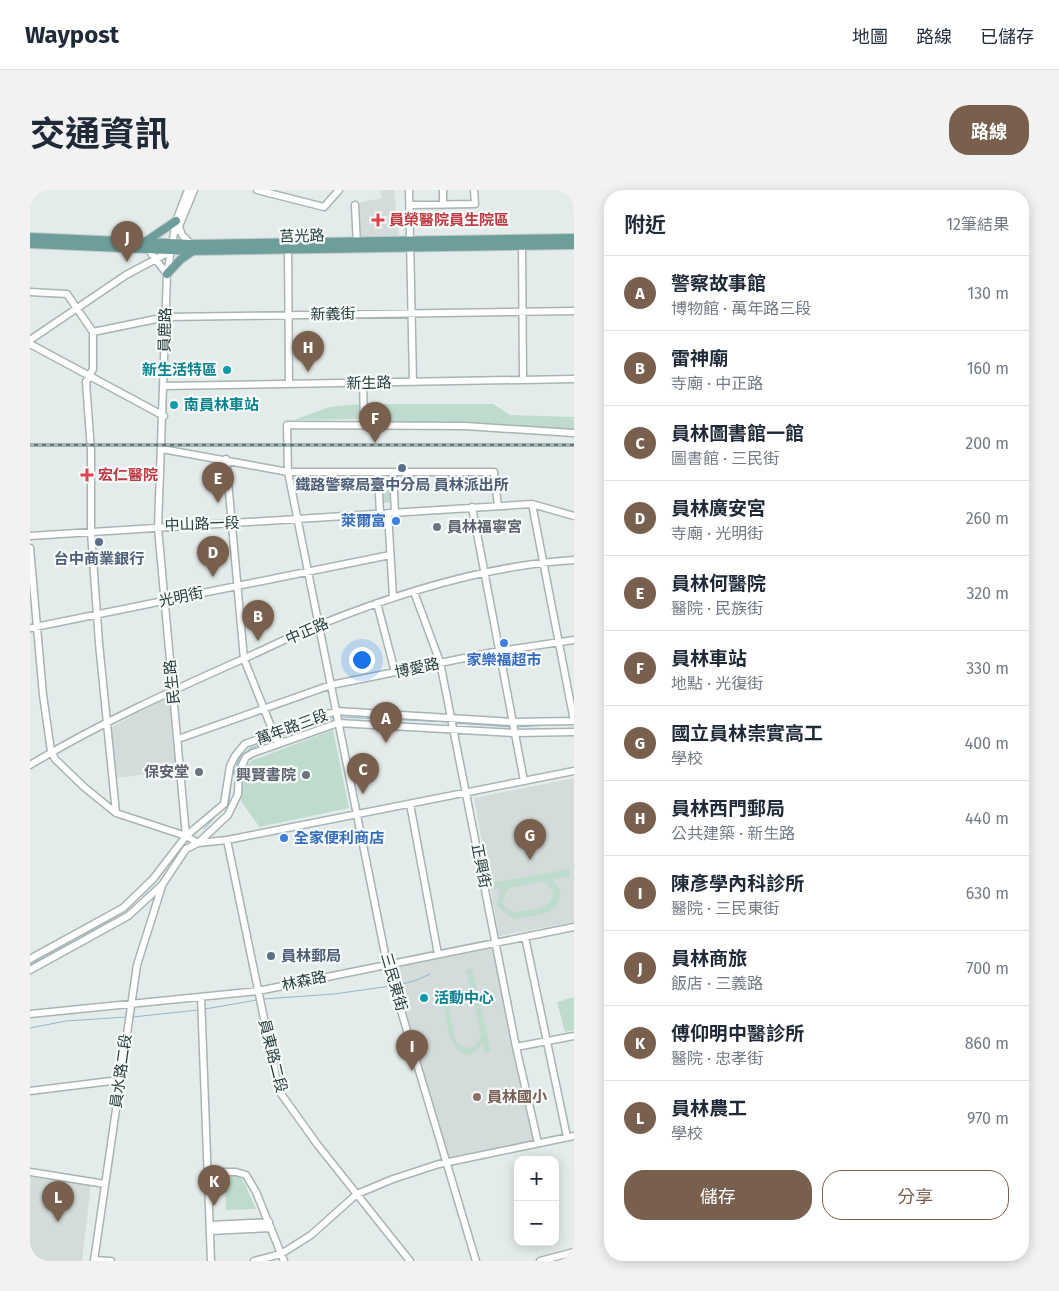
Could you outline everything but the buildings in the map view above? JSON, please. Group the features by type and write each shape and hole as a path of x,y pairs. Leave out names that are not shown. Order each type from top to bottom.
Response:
{"main road":[{"path":"146,245 177,224"},
{"name":"莒光路","path":"30,237 192,248 411,244 574,244"},
{"name":"莒光路","path":"522,243 574,238"},
{"name":"莒光路","path":"30,244 146,245"},
{"path":"167,274 192,248"}],"street":[{"name":"員鹿路","path":"164,416 167,274 171,247 188,190"},
{"name":"員鹿路","path":"177,224 194,190"},
{"path":"257,190 324,207 339,190"},
{"path":"409,190 413,382"},
{"path":"443,190 443,205"},
{"path":"410,205 475,204 474,190"},
{"path":"355,205 357,245"},
{"path":"177,224 182,235 192,248"},
{"path":"522,243 522,380"},
{"path":"146,245 167,274"},
{"path":"30,340 171,247"},
{"path":"288,247 289,384"},
{"path":"30,292 67,294 93,332 94,369 86,382 91,451 91,532 96,614 116,813"},
{"name":"新義街","path":"93,332 166,317 574,311"},
{"path":"30,344 164,416"},
{"name":"新生路","path":"164,386 574,379"},
{"path":"363,383 364,424 464,426 574,433"},
{"name":"中山路一段","path":"164,416 158,528 532,504 574,516"},
{"name":"三民東街","path":"364,424 287,425 288,472 387,964 476,1261"},
{"path":"162,449 226,459 288,472 494,472 498,506"},
{"path":"226,459 244,659 278,744"},
{"path":"378,473 380,514"},
{"path":"393,473 390,555 393,597"},
{"path":"532,504 574,721"},
{"path":"472,508 524,781"},
{"path":"30,536 158,528"},
{"name":"民生路","path":"158,528 163,600 186,836"},
{"path":"30,548 33,627 51,751 55,759 84,787 116,813 186,836 198,843"},
{"name":"光明街","path":"33,627 390,555"},
{"name":"中正路","path":"30,765 51,751 173,690 318,625 393,597 484,574 542,562 574,560"},
{"name":"正興街","path":"414,592 440,662 516,1047 538,1143"},
{"path":"377,603 395,672"},
{"name":"博愛路","path":"178,739 331,685 499,651 574,640"},
{"name":"萬年路三段","path":"30,959 123,908 153,879 186,836 224,804 230,766 239,749 245,744 336,711 512,722 574,721"},
{"name":"萬年路三段","path":"198,843 228,815 234,806 238,794 239,771 246,757 338,723 514,733 574,732"},
{"path":"30,970 128,916 162,885 186,849 198,843 227,840 574,771"},
{"path":"410,804 438,954"},
{"name":"員東路二段","path":"227,840 279,1091 294,1114 410,1261"},
{"name":"員水路二段","path":"94,1260 137,966 162,885"},
{"path":"142,905 154,910"},
{"name":"林森路","path":"30,1014 258,991 574,927"},
{"path":"524,937 567,1138"},
{"path":"201,997 211,1261"},
{"path":"516,1047 574,1036"},
{"path":"30,1091 111,1082 120,1084"},
{"path":"254,1261 281,1254 311,1235 357,1194 412,1172 574,1136"},
{"path":"30,1172 105,1184"},
{"path":"207,1172 236,1172 246,1175 280,1247 284,1261"},
{"path":"210,1228 270,1225"},
{"path":"540,1261 574,1252"},
{"path":"94,1260 111,1261"}],"shaded area":[{"name":"員榮醫院員生院區","path":"394,190 399,237 358,238 357,203 382,198 380,191"},
{"path":"163,699 169,703 176,770 115,778 110,728"},
{"path":"574,778 574,922 499,936 474,798"},
{"name":"員林國小","path":"494,948 534,1143 448,1160 392,963"},
{"path":"30,1177 91,1183 82,1261 30,1261"}],"green space":[{"path":"361,404 361,419 294,420 329,407"},
{"path":"365,404 493,404 510,415 574,417 574,430 462,423 367,422 365,419"},
{"path":"382,480 392,480 393,502 383,503"},
{"path":"333,730 349,808 259,827 241,800 240,795 241,778 249,763"},
{"path":"569,869 570,876 552,880 556,883 560,892 558,904 554,908 534,916 513,919 497,906 500,888 493,889 492,883","holes":["544,881 553,890 553,897 540,908 514,913 502,903 506,892 510,888"]},
{"path":"472,968 491,1052 484,1053 483,1043 478,1050 469,1055 462,1053 453,1044 450,1037 444,1008 452,997 459,993 472,995 466,970","holes":["463,998 474,1004 481,1035 475,1046 466,1048 456,1042 449,1011 453,1001"]},
{"path":"574,997 574,1030 565,1032 557,1002"},
{"path":"235,1175 243,1180 256,1209 226,1210 225,1176"}],"waterway":[{"path":"341,717 449,722"},
{"path":"279,737 334,718"},
{"path":"455,723 511,727"},
{"path":"515,727 566,724"},
{"path":"204,829 229,801 232,777 240,757 251,748 273,740"},
{"path":"30,964 122,912 138,899 167,867"},
{"path":"395,986 430,974"},
{"path":"264,999 334,994 391,986"},
{"path":"205,1009 257,1000"},
{"path":"133,1017 198,1010"},
{"path":"30,1028 66,1021 126,1017"}],"railway":[{"path":"30,445 574,445"}],"place":[{"name":"員榮醫院員生院區","path":"378,220"},
{"name":"員林商旅","path":"127,262"},
{"name":"新生活特區","path":"227,370"},
{"name":"員林西門郵局","path":"308,372"},
{"name":"南員林車站","path":"174,405"},
{"name":"員林車站","path":"375,443"},
{"name":"鐵路警察局臺中分局 員林派出所","path":"402,468"},
{"name":"宏仁醫院","path":"87,475"},
{"name":"員林何醫院","path":"218,503"},
{"name":"萊爾富","path":"396,521"},
{"name":"員林福寧宮","path":"437,527"},
{"name":"台中商業銀行","path":"99,542"},
{"name":"員林廣安宮","path":"213,577"},
{"name":"雷神廟","path":"258,641"},
{"name":"家樂福超市","path":"504,643"},
{"name":"警察故事館","path":"386,743"},
{"name":"保安堂","path":"199,772"},
{"name":"興賢書院","path":"306,775"},
{"name":"員林圖書館一館","path":"363,794"},
{"name":"全家便利商店","path":"284,838"},
{"name":"國立員林崇實高工","path":"530,860"},
{"name":"員林郵局","path":"271,956"},
{"name":"活動中心","path":"424,998"},
{"name":"陳彥學內科診所","path":"412,1071"},
{"name":"員林國小","path":"477,1097"},
{"name":"傅仰明中醫診所","path":"214,1206"},
{"name":"員林農工","path":"58,1222"}]}
